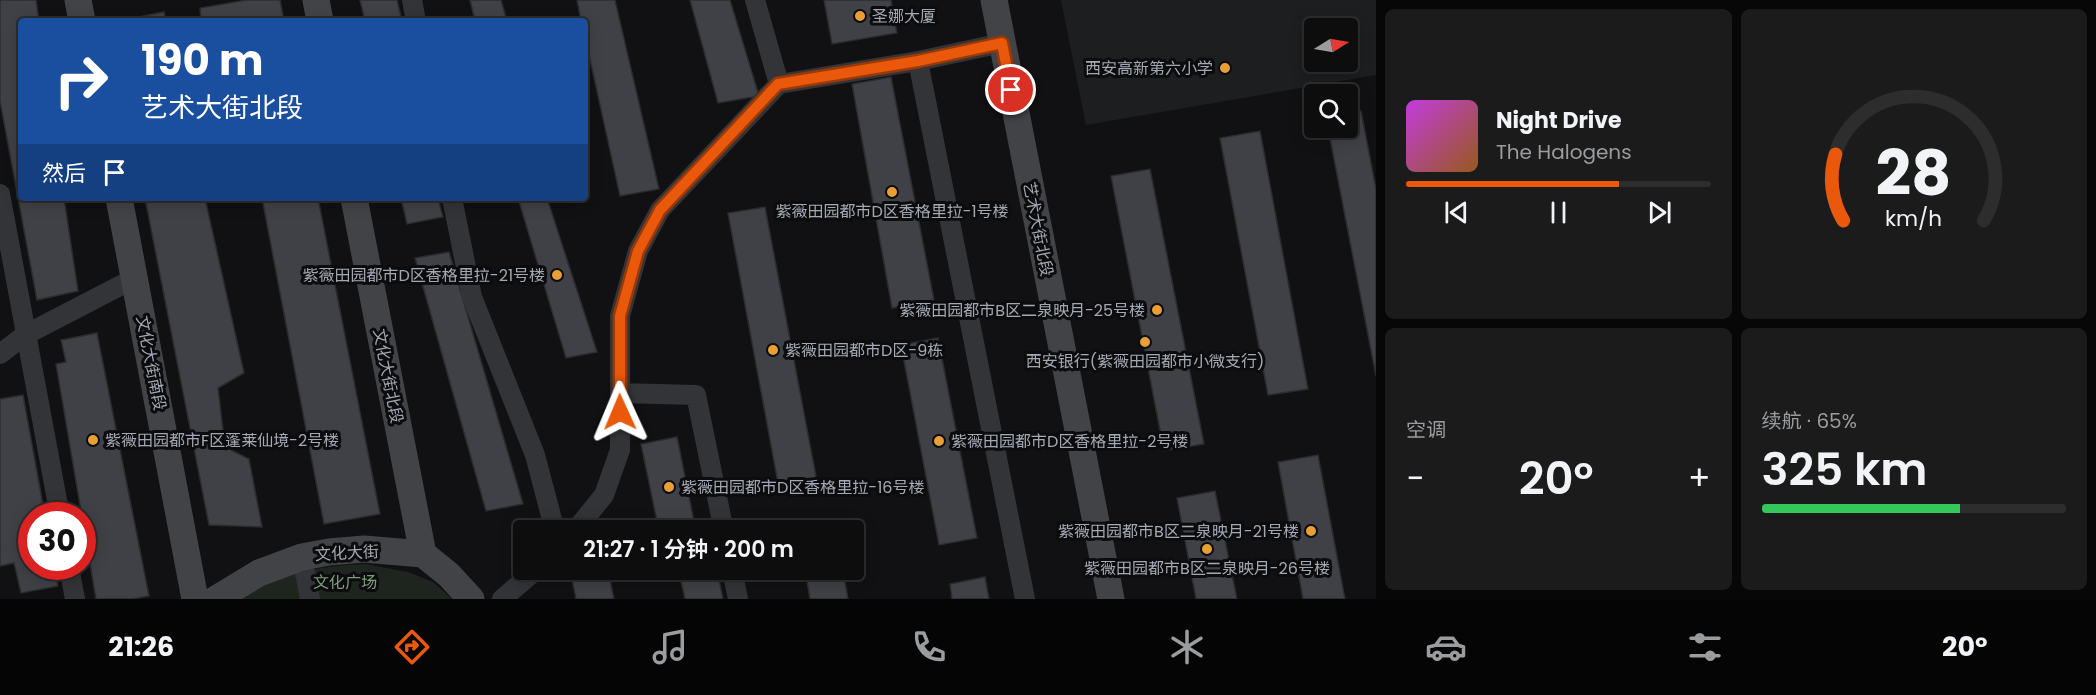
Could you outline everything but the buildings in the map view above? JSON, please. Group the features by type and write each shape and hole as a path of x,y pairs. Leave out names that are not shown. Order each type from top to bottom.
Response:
{"street":[{"path":"78,0 81,18"},
{"path":"316,0 319,18"},
{"path":"412,0 415,18"},
{"path":"755,0 778,84"},
{"name":"艺术大街北段","path":"994,0 1111,599"},
{"path":"584,520 604,495 620,450 620,316 638,251 660,210 778,84 918,61 1002,43"},
{"path":"918,61 1025,599"},
{"path":"0,194 57,502"},
{"name":"文化大街南段","path":"119,201 195,599"},
{"name":"文化大街北段","path":"355,201 423,554"},
{"path":"453,201 472,297 535,456 552,520"},
{"path":"0,354 25,335 135,278"},
{"path":"620,393 696,395 722,520"},
{"name":"文化大街","path":"216,599 259,573 302,557 364,549 423,554"},
{"path":"423,554 449,575 471,599"},
{"path":"302,557 310,599"},
{"path":"71,580 75,599"},
{"path":"502,599 524,580"},
{"path":"734,580 738,599"}],"shaded area":[{"name":"西安高新第六小学","path":"1061,0 1376,0 1376,75 1324,84 1304,84 1304,87 1086,125"}],"green space":[{"name":"文化广场","path":"365,564 408,572 433,582 452,599 236,599 283,577 313,569"}],"place":[{"name":"圣娜大厦","path":"860,16"},
{"name":"西安高新第六小学","path":"1225,68"},
{"name":"紫薇田园都市D区香格里拉-1号楼","path":"892,192"},
{"name":"紫薇田园都市D区香格里拉-21号楼","path":"557,275"},
{"name":"紫薇田园都市B区二泉映月-25号楼","path":"1157,310"},
{"name":"西安银行(紫薇田园都市小微支行)","path":"1145,342"},
{"name":"紫薇田园都市D区-9栋","path":"773,350"},
{"name":"紫薇田园都市F区蓬莱仙境-2号楼","path":"93,440"},
{"name":"紫薇田园都市D区香格里拉-2号楼","path":"939,441"},
{"name":"紫薇田园都市D区香格里拉-16号楼","path":"669,487"},
{"name":"紫薇田园都市B区二泉映月-21号楼","path":"1311,531"},
{"name":"紫薇田园都市B区二泉映月-26号楼","path":"1207,549"}],"route":[{"path":"620,412 620,316 638,251 660,210 778,84 918,61 1002,43 1011,90"}]}
